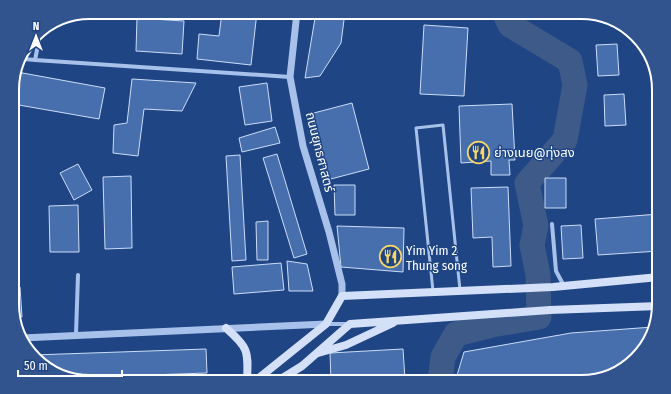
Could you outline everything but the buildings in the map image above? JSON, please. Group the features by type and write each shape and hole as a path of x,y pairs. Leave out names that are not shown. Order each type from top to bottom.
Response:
{"main road":[{"path":"263,375 326,324 342,296 553,287 652,278"},
{"path":"287,375 302,366 350,324 550,310 652,306"},
{"path":"316,354 346,345 399,321"},
{"path":"226,328 244,346 248,353 247,375"}],"street":[{"name":"ถนนยุทธศาสตร์","path":"296,19 290,77 303,146 329,232 342,284 342,296"},
{"path":"35,60 40,40"},
{"path":"26,59 290,77"},
{"path":"552,224 556,271 564,286"},
{"path":"76,334 78,275"},
{"path":"28,338 76,334 350,324"}],"lane":[{"path":"433,293 416,128 443,125 460,292"}],"waterway":[{"path":"441,375 443,357 456,334 492,325 539,317 538,275 532,245 536,226 527,183 565,140 575,85 570,61 510,25 507,19"}],"place":[{"name":"ย่างเนย@ทุ่งสง","path":"479,152"},
{"name":"Yim Yim 2 Thung song","path":"391,257"}]}
